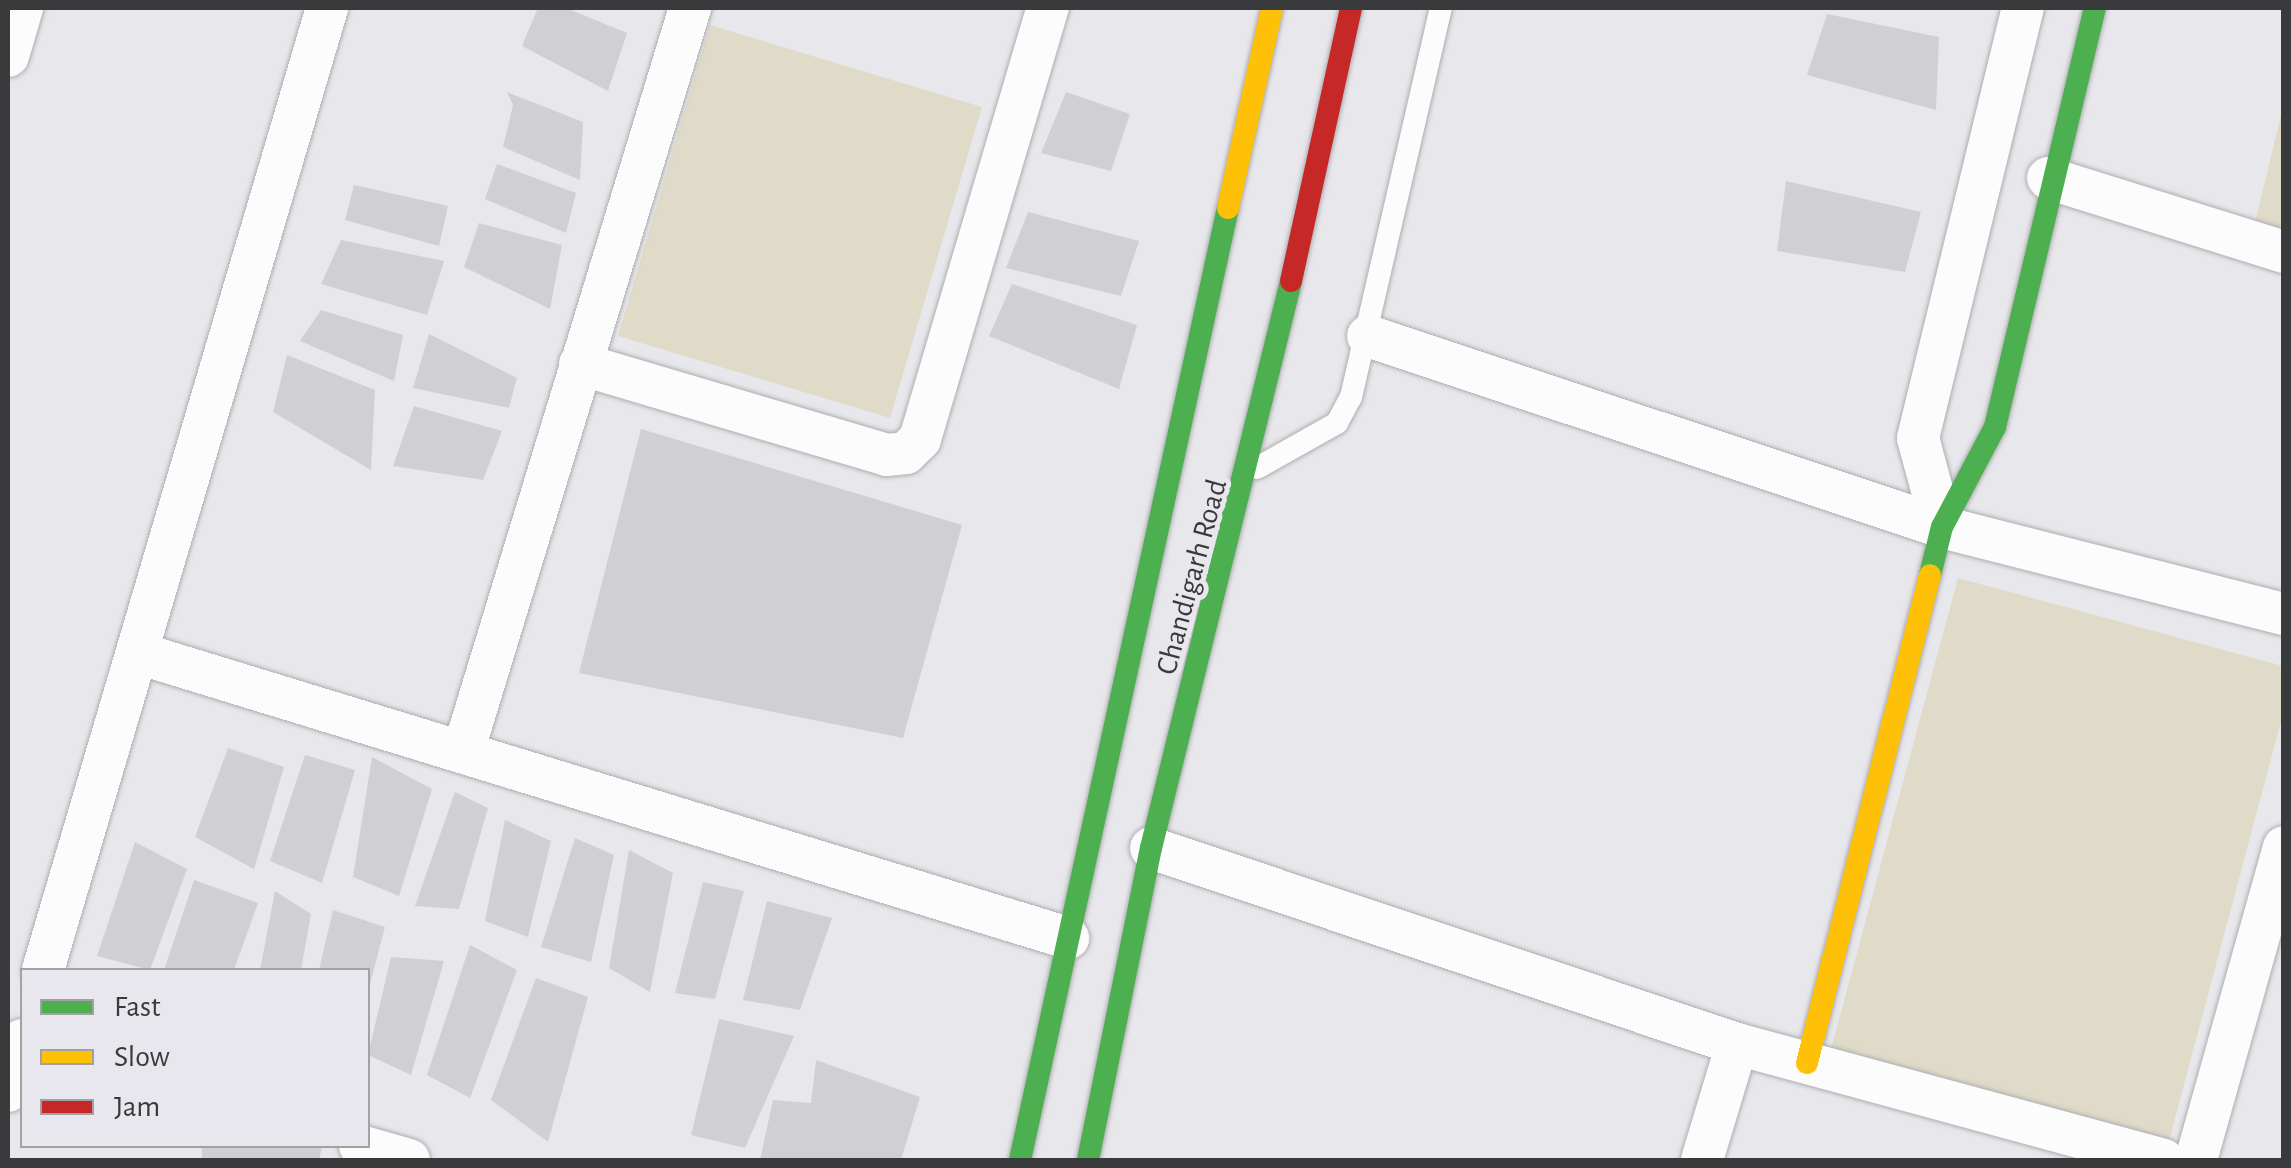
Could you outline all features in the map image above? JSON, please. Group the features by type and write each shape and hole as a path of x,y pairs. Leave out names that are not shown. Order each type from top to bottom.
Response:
{"main road":[{"name":"Chandigarh Road","path":"1020,1160 1272,8"},
{"name":"Chandigarh Road","path":"1088,1160 1151,848 1250,471 1350,8"},
{"path":"1807,1064 1942,526 1995,427 2048,178 2095,8"}],"street":[{"path":"8,56 22,8"},
{"path":"44,968 327,8"},
{"path":"463,752 690,8"},
{"path":"580,364 887,455 906,452 920,439 1048,8"},
{"path":"1942,526 1918,438 2022,8"},
{"path":"2048,178 2284,252"},
{"path":"1368,336 1942,526 2284,614"},
{"path":"138,653 1068,938"},
{"path":"2196,1160 2284,847"},
{"path":"1151,848 1737,1044 2163,1160"},
{"path":"1702,1160 1737,1044"},
{"path":"8,1091 20,1048"}],"lane":[{"path":"1250,471 1337,423 1368,336 1442,8"}],"shaded area":[{"path":"710,25 982,107 890,418 618,336"},
{"path":"2283,107 2283,234 2254,226"},
{"path":"1958,578 2283,666 2283,714 2169,1141 1831,1049"}],"building":[{"path":"538,8 566,8 627,33 608,91 522,46"},
{"path":"1827,14 1939,37 1936,110 1807,75"},
{"path":"507,92 583,122 580,180 503,147 513,105"},
{"path":"1066,92 1130,114 1111,171 1041,153"},
{"path":"497,164 576,193 566,233 485,199"},
{"path":"1786,181 1921,212 1905,272 1777,251"},
{"path":"354,185 448,206 439,246 345,220"},
{"path":"1028,212 1139,241 1121,296 1006,268"},
{"path":"479,223 562,245 550,309 464,267"},
{"path":"341,240 444,261 427,315 321,284"},
{"path":"1012,284 1137,325 1119,389 989,336"},
{"path":"321,310 403,335 394,381 300,341"},
{"path":"429,334 517,378 509,408 413,388"},
{"path":"287,355 375,390 371,470 273,412"},
{"path":"414,406 502,431 483,480 393,466"},
{"path":"641,429 962,525 903,738 579,673"},
{"path":"228,748 284,767 254,869 195,837"},
{"path":"305,755 355,770 322,883 270,861"},
{"path":"372,757 432,789 399,896 353,877"},
{"path":"455,792 488,808 459,909 415,906"},
{"path":"505,820 551,841 528,937 485,921"},
{"path":"575,838 614,855 591,962 541,947"},
{"path":"135,842 187,869 151,968 97,956"},
{"path":"629,850 673,873 650,992 609,968"},
{"path":"194,880 258,903 235,968 165,968"},
{"path":"703,882 744,891 715,999 675,993"},
{"path":"275,891 311,914 301,968 260,968"},
{"path":"767,901 832,918 800,1010 743,1000"},
{"path":"333,910 385,927 370,984 370,968 319,968"},
{"path":"470,945 517,970 470,1098 427,1075"},
{"path":"391,957 444,961 411,1075 370,1056"},
{"path":"536,978 588,997 548,1142 491,1100"},
{"path":"719,1019 794,1036 745,1148 691,1135"},
{"path":"816,1060 920,1097 901,1160 760,1160 773,1100 811,1103"},
{"path":"202,1148 322,1148 319,1160 202,1160"}],"traffic: fast":[{"path":"1930,575 1942,527 1995,427 2095,8"},
{"path":"1020,1160 1228,208"},
{"path":"1088,1160 1151,848 1291,281"}],"traffic: slow":[{"path":"1228,208 1272,8"},
{"path":"1807,1063 1930,575"}],"traffic: jam":[{"path":"1291,281 1351,8"}]}
